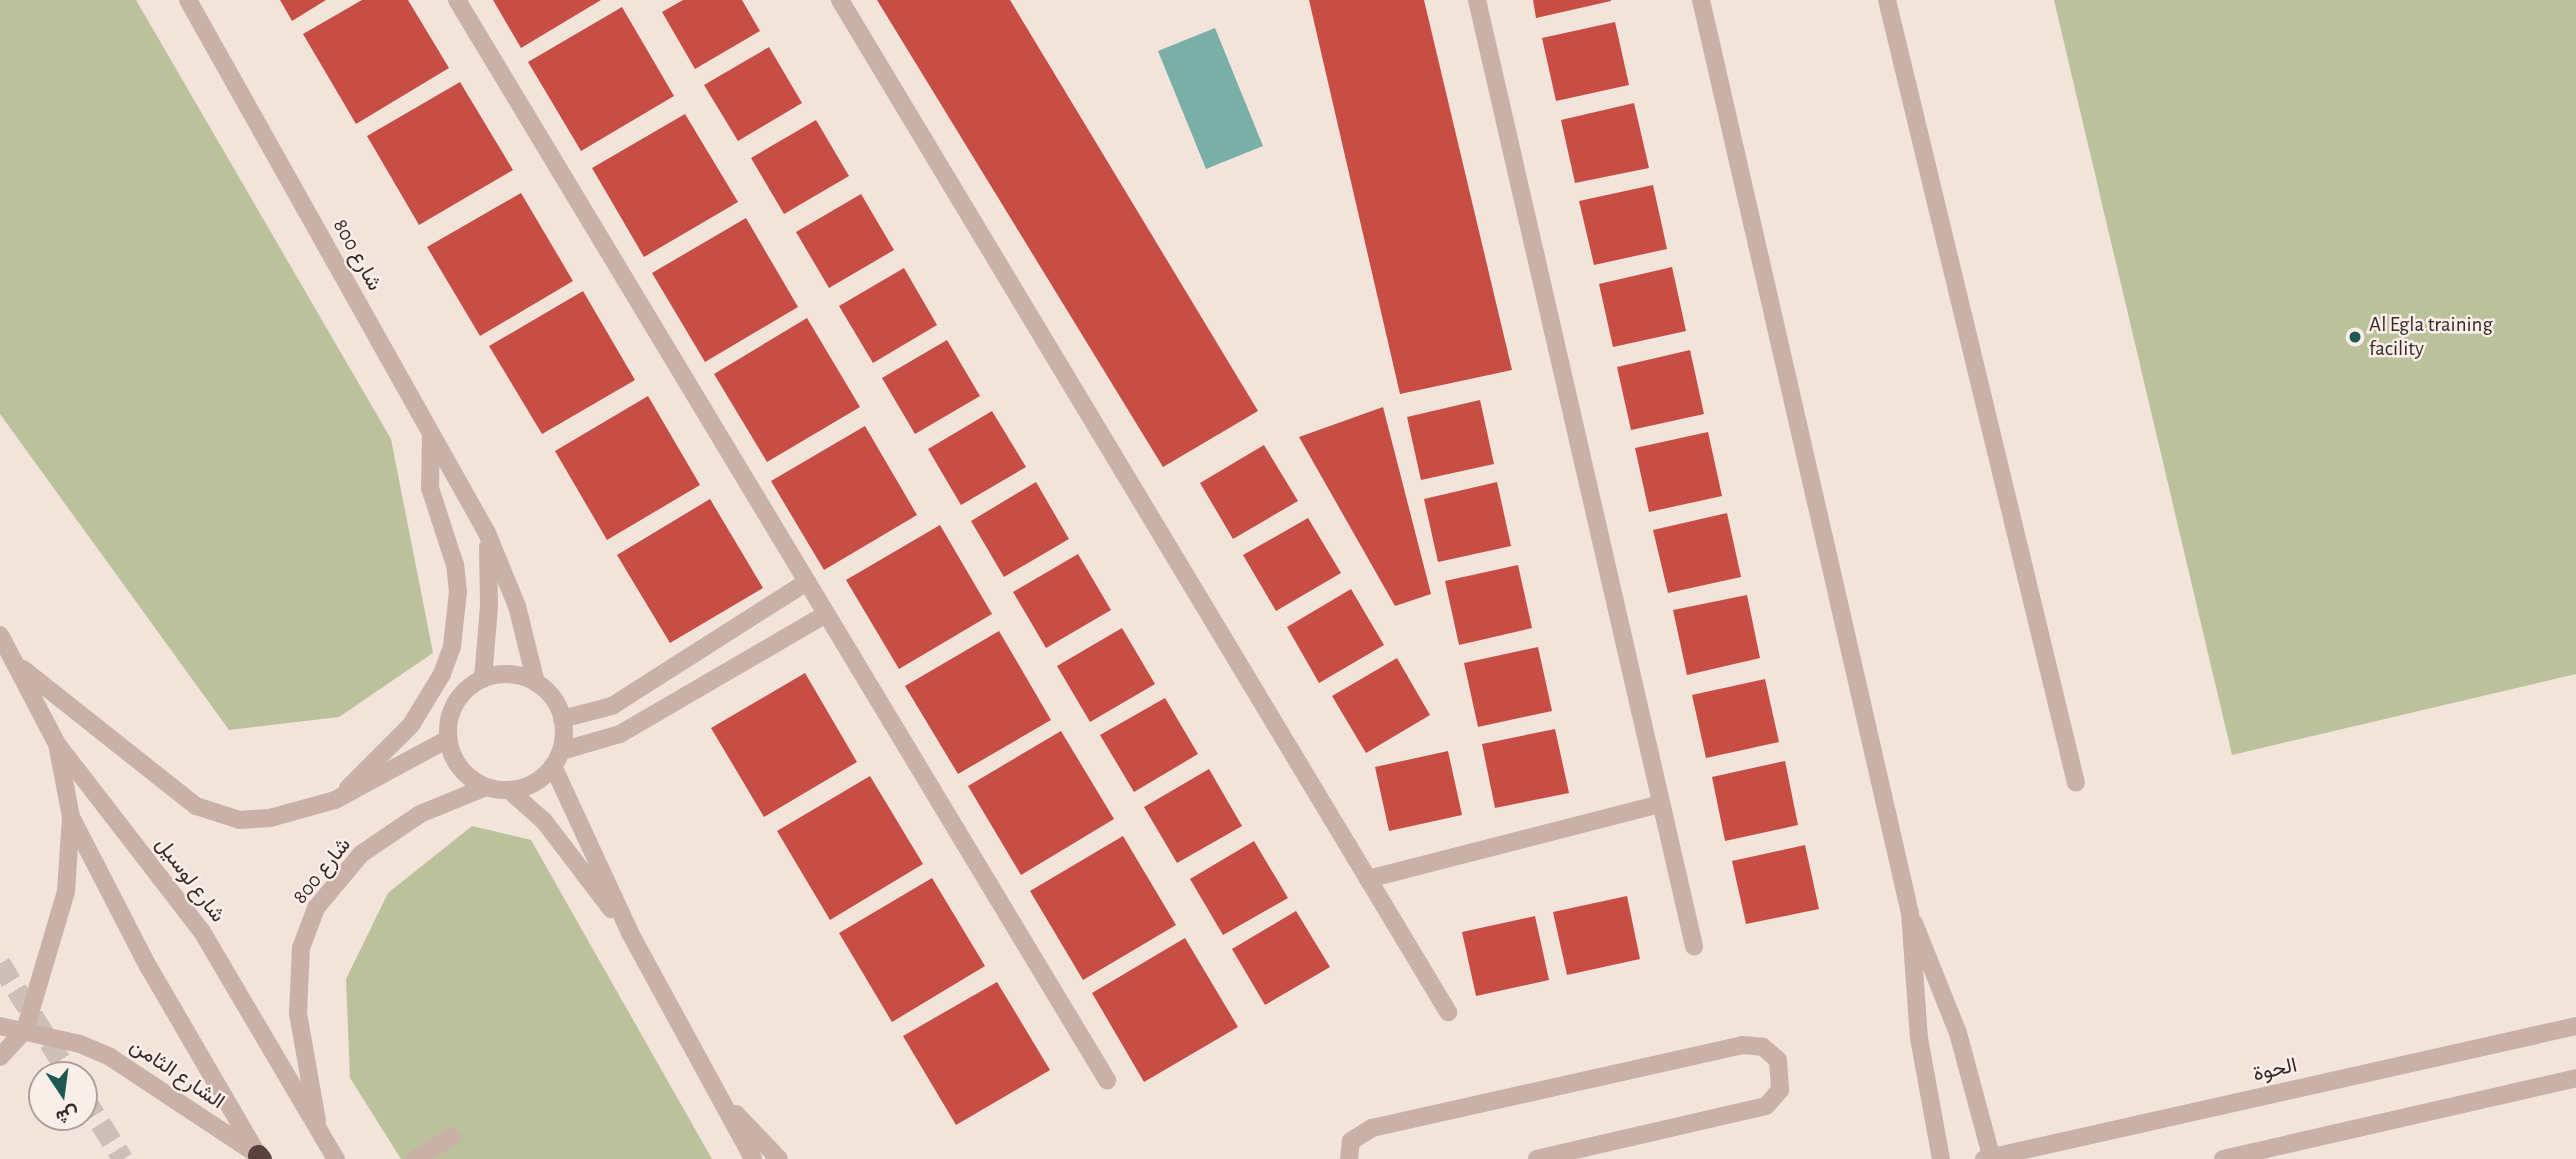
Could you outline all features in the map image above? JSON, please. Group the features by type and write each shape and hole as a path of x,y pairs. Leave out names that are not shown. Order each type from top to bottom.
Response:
{"street":[{"name":"شارع 800","path":"188,0 487,533 517,606 536,683"},
{"path":"457,0 1107,1080"},
{"path":"840,0 1447,1012"},
{"path":"1477,0 1694,946"},
{"path":"1701,0 1910,913 1919,1038 1941,1159"},
{"path":"1887,0 2076,783"},
{"path":"335,800 411,725 442,674 452,646 458,592 455,565 430,488 431,434"},
{"name":"شارع 800","path":"483,679 489,606 487,533"},
{"path":"562,719 612,706 807,582"},
{"path":"753,1159 630,933 557,758 562,719 548,693 536,683 510,674 483,679 471,685 453,708 448,739 460,769 486,787 509,790 541,778 557,758 620,734 826,614"},
{"name":"شارع لوسيل","path":"0,635 18,664 57,744 201,930 336,1159"},
{"name":"شارع 800","path":"18,664 196,806 240,820 270,818 335,800 448,739"},
{"path":"0,1057 25,1030 66,892 71,817 57,744"},
{"name":"شارع 800","path":"320,1135 298,1013 301,948 316,908 361,854 420,814 486,787"},
{"path":"509,790 544,821 630,933"},
{"path":"1368,879 1661,804"},
{"path":"71,817 148,966 260,1157"},
{"path":"1910,913 1958,1033 1989,1158"},
{"name":"الشارع الثامن","path":"0,1026 25,1030 110,1056 260,1157"},
{"name":"الحوة","path":"1989,1158 2576,1026"},
{"path":"1349,1159 1351,1141 1372,1128 1742,1045 1763,1047 1778,1060 1780,1090 1766,1105 1537,1159"},
{"path":"2223,1159 2576,1078"},
{"path":"719,1097 779,1159"},
{"path":"415,1159 452,1137"}],"green space":[{"path":"0,0 136,0 391,439 433,653 339,717 229,730 0,414"},
{"name":"Al Egla training facility","path":"2054,0 2576,0 2576,674 2232,755"},
{"path":"472,826 531,840 712,1159 401,1159 350,1078 346,979 388,893"}],"water":[{"path":"1215,28 1263,146 1206,169 1158,51"}],"building":[{"path":"280,0 326,0 292,21"},
{"path":"362,0 408,0 449,68 356,124 303,34"},
{"path":"493,0 601,0 521,48"},
{"path":"683,0 742,0 760,31 695,69 662,12"},
{"path":"877,0 1010,0 1258,411 1163,467"},
{"path":"1309,0 1424,0 1512,370 1400,394"},
{"path":"1533,0 1611,0 1611,1 1536,18"},
{"path":"622,7 674,96 581,151 528,62"},
{"path":"1615,22 1629,85 1556,101 1542,38"},
{"path":"769,47 802,103 738,141 704,85"},
{"path":"460,82 513,170 419,225 367,136"},
{"path":"1634,103 1649,168 1575,183 1561,120"},
{"path":"685,114 738,202 644,257 592,168"},
{"path":"816,120 849,176 784,214 751,158"},
{"path":"1653,185 1667,249 1594,265 1579,201"},
{"path":"521,193 573,281 480,336 427,247"},
{"path":"861,194 894,250 829,288 796,232"},
{"path":"746,218 798,307 705,362 652,273"},
{"path":"1672,267 1686,331 1613,347 1599,284"},
{"path":"904,268 937,325 873,363 839,306"},
{"path":"583,291 635,380 542,434 489,346"},
{"path":"807,318 860,407 767,462 714,374"},
{"path":"947,340 980,396 915,434 882,378"},
{"path":"1690,350 1704,414 1631,430 1617,367"},
{"path":"648,396 700,485 607,540 555,451"},
{"path":"1480,400 1494,464 1421,480 1407,417"},
{"path":"1383,407 1431,594 1395,606 1299,437"},
{"path":"992,411 1026,467 961,505 928,449"},
{"path":"865,426 917,515 824,570 771,481"},
{"path":"1708,432 1722,496 1649,512 1635,448"},
{"path":"1264,445 1298,501 1233,539 1200,483"},
{"path":"1036,482 1069,539 1004,577 971,521"},
{"path":"1497,482 1511,546 1438,562 1424,499"},
{"path":"710,499 763,588 670,643 617,555"},
{"path":"1727,513 1741,577 1668,593 1653,530"},
{"path":"1308,518 1341,573 1276,611 1243,555"},
{"path":"940,525 992,614 899,669 846,580"},
{"path":"1078,554 1111,610 1046,648 1013,592"},
{"path":"1518,565 1532,628 1459,645 1445,581"},
{"path":"1351,589 1384,645 1319,683 1287,627"},
{"path":"1747,595 1760,658 1687,675 1673,610"},
{"path":"1122,628 1155,684 1090,722 1057,666"},
{"path":"999,631 1051,720 958,774 905,686"},
{"path":"1538,647 1552,711 1478,727 1464,663"},
{"path":"1397,658 1430,715 1366,753 1332,696"},
{"path":"805,673 857,762 764,817 711,728"},
{"path":"1765,679 1779,742 1706,758 1692,695"},
{"path":"1165,698 1198,754 1134,792 1100,735"},
{"path":"1555,729 1569,793 1495,808 1482,744"},
{"path":"1061,731 1114,819 1021,875 968,786"},
{"path":"1448,751 1462,815 1389,831 1375,767"},
{"path":"1785,761 1798,825 1725,841 1712,777"},
{"path":"1209,769 1242,826 1177,863 1144,807"},
{"path":"870,776 923,864 830,920 777,831"},
{"path":"1123,836 1176,925 1083,980 1030,891"},
{"path":"1254,841 1288,898 1223,935 1190,879"},
{"path":"1805,845 1819,909 1746,924 1732,861"},
{"path":"932,878 985,966 892,1022 839,933"},
{"path":"1627,896 1640,959 1567,975 1553,912"},
{"path":"1296,911 1330,967 1265,1005 1232,949"},
{"path":"1535,916 1549,980 1476,996 1462,932"},
{"path":"1185,938 1238,1027 1144,1082 1092,993"},
{"path":"997,982 1050,1070 956,1125 903,1036"}],"tunnel":[{"path":"0,963 61,1061"},
{"path":"98,1119 123,1159"}],"place":[{"name":"Al Egla training facility","path":"2355,337"}]}
